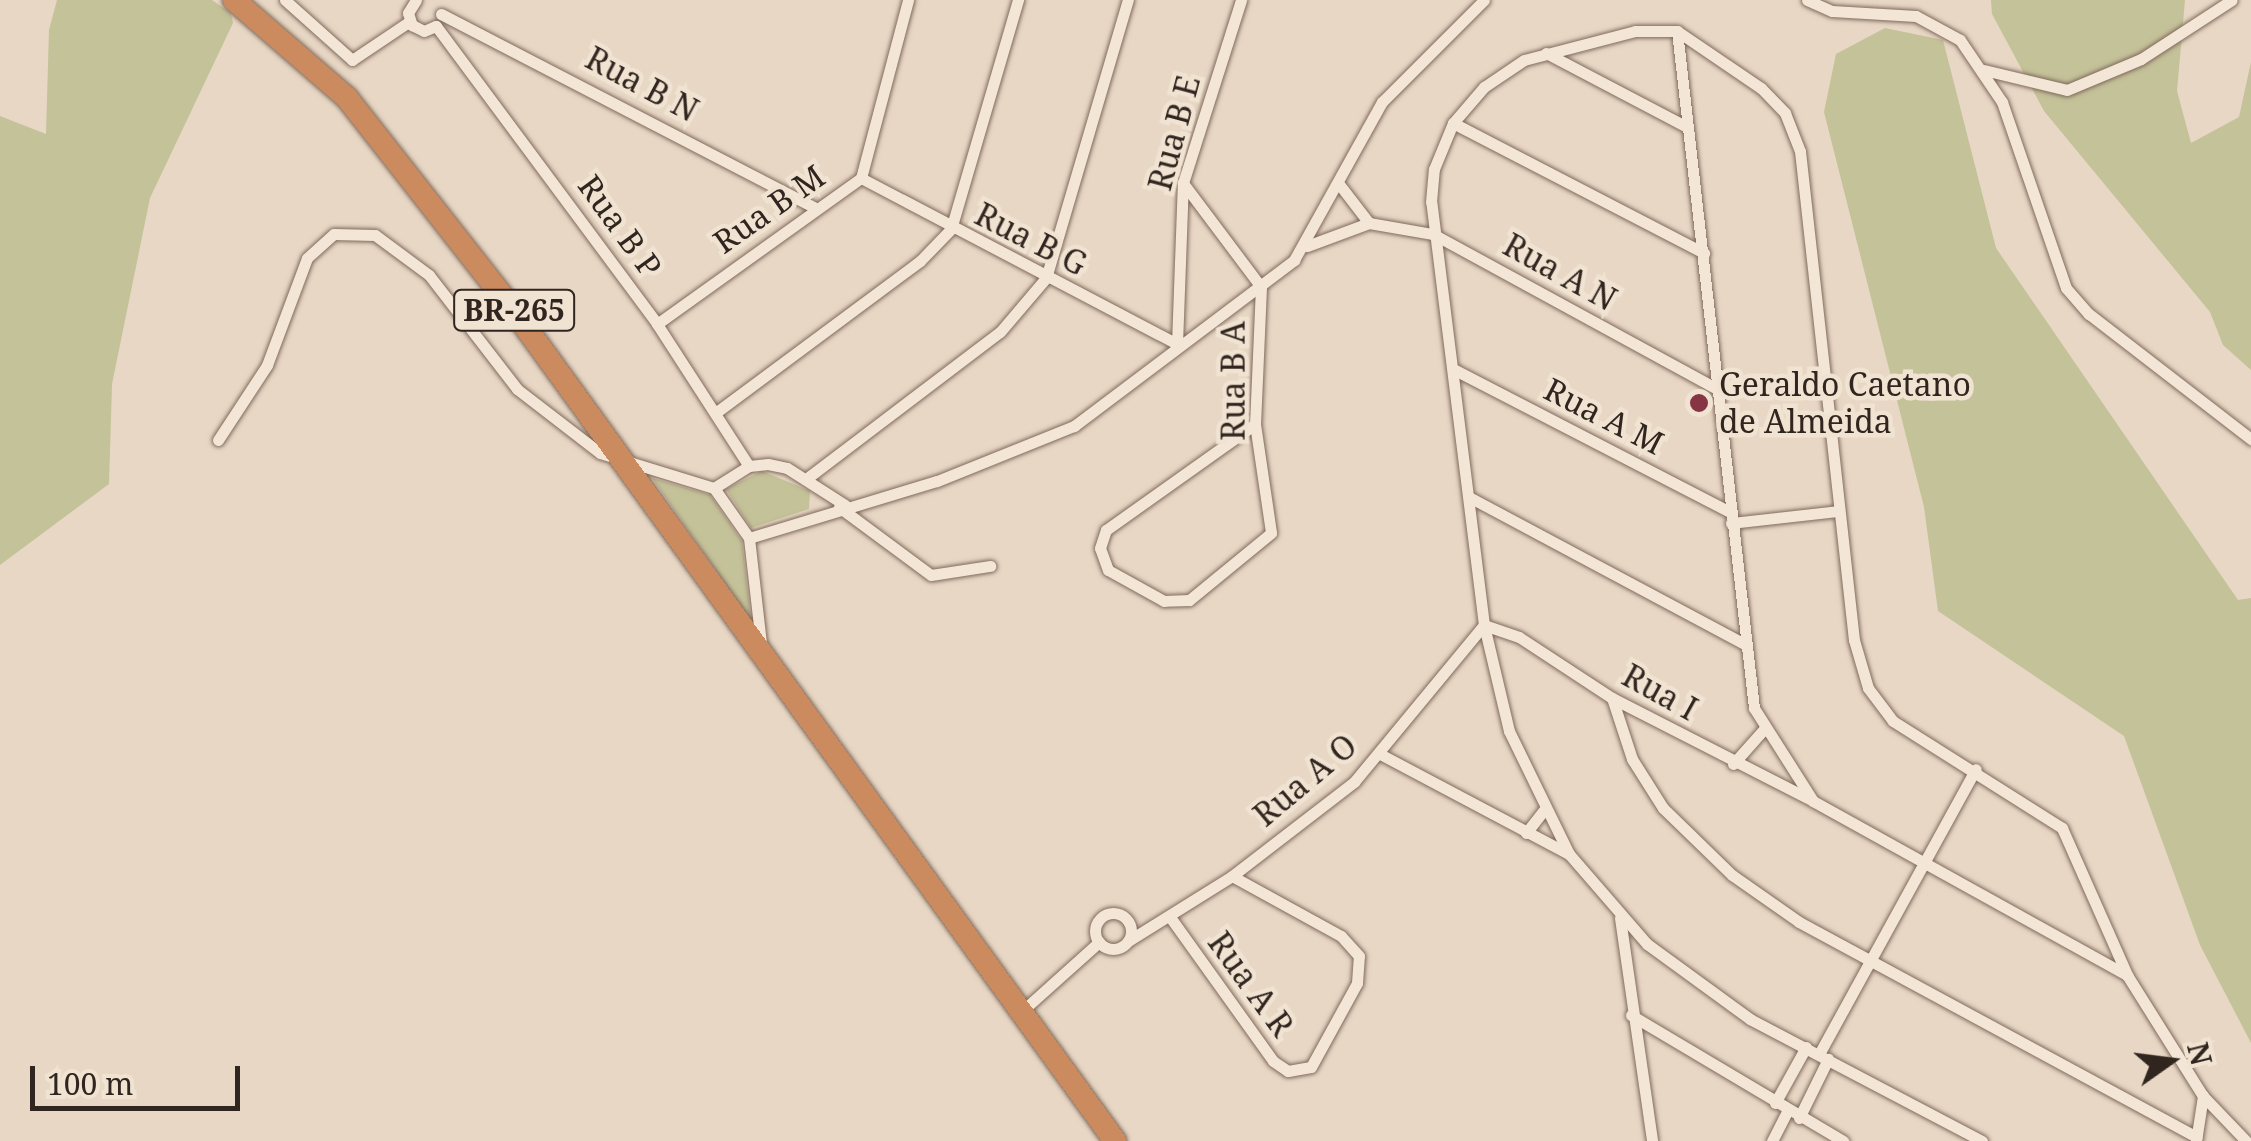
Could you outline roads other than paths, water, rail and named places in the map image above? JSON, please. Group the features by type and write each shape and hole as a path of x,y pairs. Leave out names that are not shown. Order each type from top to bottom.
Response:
{"highway":[{"name":"BR-265","path":"234,0 347,98 625,461 1115,1141"}],"street":[{"path":"284,0 352,60 410,22 416,0"},
{"name":"Rua B P","path":"432,0 438,20 718,411 750,466"},
{"name":"Rua B M","path":"657,324 861,178 908,0"},
{"path":"718,411 920,260 951,229 1018,0"},
{"path":"806,478 1000,332 1046,278 1128,0"},
{"name":"Rua B E","path":"1177,344 1183,183 1242,0"},
{"path":"749,538 842,506 937,481 1049,440 1261,287 1306,246 1382,102 1484,0"},
{"path":"1807,0 1832,11 1916,16 1960,40 1984,70 2002,102 2066,288 2089,314 2251,439"},
{"path":"1984,70 2068,90 2141,59 2232,0"},
{"path":"410,22 424,31 438,20"},
{"name":"Rua B N","path":"438,20 816,208"},
{"path":"1982,1141 1713,996 1620,918 1569,854 1544,810 1509,730 1484,625 1454,370 1433,234 1434,169 1453,123 1502,72 1546,53 1635,31 1677,31 1761,88 1794,131 1854,640 1877,706 2062,828 2127,975 2203,1096 2246,1141"},
{"path":"1677,31 1754,708 1813,801"},
{"path":"1546,53 1687,127"},
{"path":"1453,123 1704,252"},
{"name":"Rua B G","path":"861,178 951,229 1177,344"},
{"path":"1183,183 1261,287"},
{"path":"1306,246 1369,223 1340,184"},
{"name":"Rua A N","path":"1369,223 1433,234 1717,390"},
{"path":"218,440 267,366 306,258 334,234 352,230 375,235 429,275 518,389 600,453 714,488 749,538 761,649"},
{"name":"Rua B A","path":"1256,424 1113,523 1101,538 1108,570 1164,601 1197,595 1271,533 1256,424 1261,287"},
{"name":"Rua A M","path":"1454,370 1730,517"},
{"path":"714,488 750,466 787,468 806,478 931,575 990,566"},
{"path":"1469,497 1744,644"},
{"path":"1730,517 1838,511"},
{"name":"Rua I","path":"1484,625 1519,637 1612,698 1733,764 1813,801 1925,867 2127,975"},
{"name":"Rua A O","path":"1128,942 1232,876 1354,782 1484,625"},
{"path":"1612,698 1632,759 1675,820 1766,900 2196,1139 2203,1096"},
{"path":"1733,764 1765,728"},
{"path":"1380,754 1569,854"},
{"path":"1772,1141 1793,1114 1870,961 1976,769"},
{"path":"1526,833 1544,810"},
{"name":"Rua A R","path":"1170,917 1273,1062 1296,1072 1316,1061 1357,983 1362,966 1356,950 1232,876"},
{"path":"1099,942 1096,928 1102,917 1116,913 1155,926"},
{"path":"1620,918 1652,1141"},
{"path":"1099,942 1114,949 1128,942 1128,920"},
{"path":"1021,1012 1099,942"},
{"path":"1631,1015 1843,1141"},
{"path":"1774,1103 1806,1048"}],"place":[{"name":"Geraldo Caetano de Almeida","path":"1699,403"}]}
